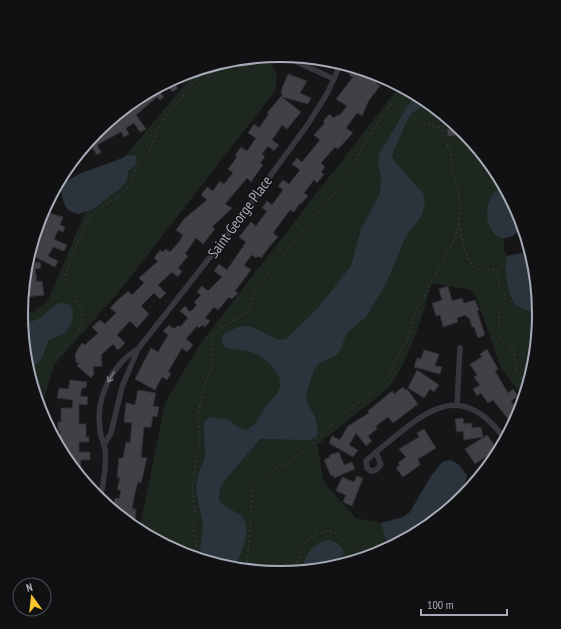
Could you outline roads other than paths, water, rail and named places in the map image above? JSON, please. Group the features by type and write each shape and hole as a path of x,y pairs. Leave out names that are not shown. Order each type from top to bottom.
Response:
{"street":[{"path":"300,63 334,79"},
{"name":"Saint George Place","path":"101,491 104,445 111,433 122,388 138,349 197,275 308,124 328,92 338,69"},
{"path":"457,405 460,348"},
{"name":"Saint George Place","path":"104,445 101,439 99,419 105,389 118,367 127,356 138,349"},
{"path":"376,452 433,410 444,406 457,405 481,414 495,426 502,435"}]}
